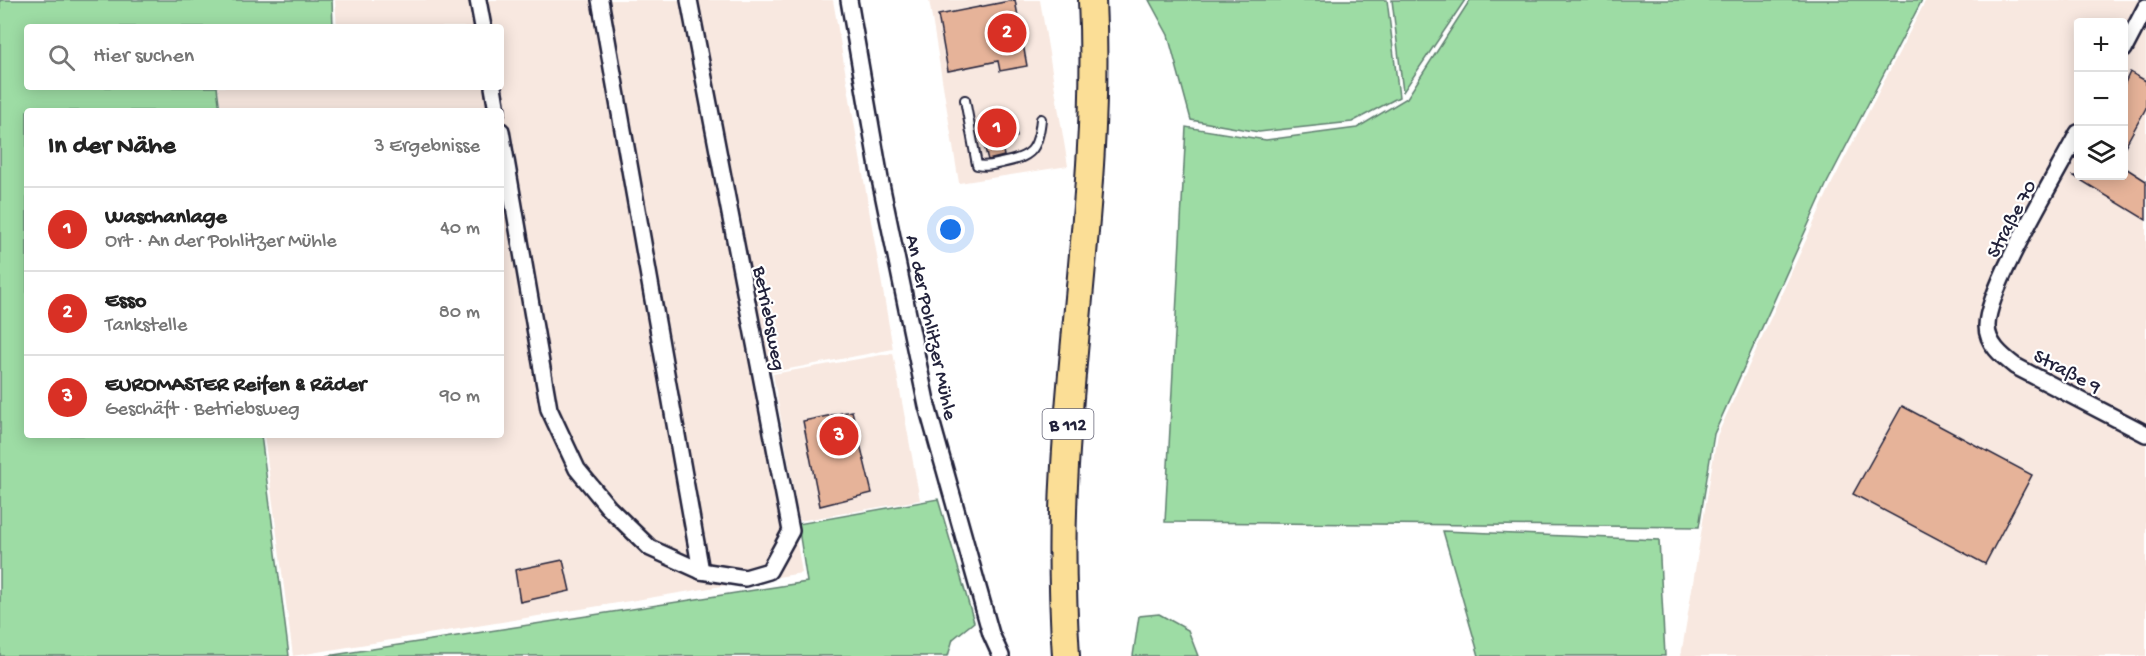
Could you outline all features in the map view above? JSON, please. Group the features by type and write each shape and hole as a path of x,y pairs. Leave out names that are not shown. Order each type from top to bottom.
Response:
{"main road":[{"name":"B 112","path":"1066,656 1063,596 1065,466 1088,192 1092,0"}],"street":[{"path":"478,0 482,24"},
{"path":"600,0 701,571"},
{"name":"Betriebsweg","path":"504,148 549,409 577,469 609,508 650,548 701,571 745,578 769,571 790,531 689,0"},
{"name":"An der Pohlitzer Mühle","path":"849,0 880,179 927,406 991,634 1001,656"},
{"path":"2128,41 2146,7"},
{"path":"494,90 497,108"},
{"name":"Straße 70","path":"1987,326 2004,273 2074,143"},
{"name":"Straße 9","path":"1987,326 1996,351 2015,366 2146,434"}],"lane":[{"path":"965,100 977,165 984,167 1024,158 1039,142 1041,119"}],"shaded area":[{"path":"335,0 833,0 893,349 768,373 802,573 293,656 264,438 504,438 504,108 221,108 218,90 504,90 504,24 337,24"},
{"path":"929,0 1040,0 1068,166 959,183"},
{"path":"1926,0 2146,0 2146,656 1681,656 1717,436 1832,183"},
{"path":"893,353 920,500 799,521 773,374"}],"green space":[{"path":"0,0 332,0 333,24 24,24 24,90 217,90 220,108 24,108 24,438 261,438 289,656 0,656"},
{"path":"1149,0 1387,0 1399,97 1352,122 1259,132 1191,120 1168,35"},
{"path":"1392,0 1465,0 1403,92"},
{"path":"1470,0 1922,0 1827,183 1714,434 1699,527 1165,522 1186,127 1266,140 1357,128 1407,98"},
{"path":"938,499 974,622 953,639 948,656 327,656 807,582 798,524"},
{"path":"1443,531 1659,540 1665,656 1479,656"},
{"path":"1159,614 1188,630 1198,656 1133,656 1139,616"}],"building":[{"path":"1015,0 1027,66 1000,71 998,61 948,71 938,15"},
{"path":"2130,72 2146,81 2146,108 2128,141 2128,126 2128,76"},
{"path":"1013,118 1017,137 1001,140 1004,156 988,160 979,125"},
{"path":"2128,170 2146,181 2146,220 2081,180 2128,180"},
{"path":"1902,406 2032,475 1985,564 1853,494"},
{"path":"852,411 872,493 820,506 803,421"},
{"path":"563,560 570,591 520,602 515,570"}],"place":[{"name":"Esso","path":"1007,33"},
{"name":"Waschanlage","path":"997,128"},
{"name":"EUROMASTER Reifen & Räder","path":"839,436"}]}
